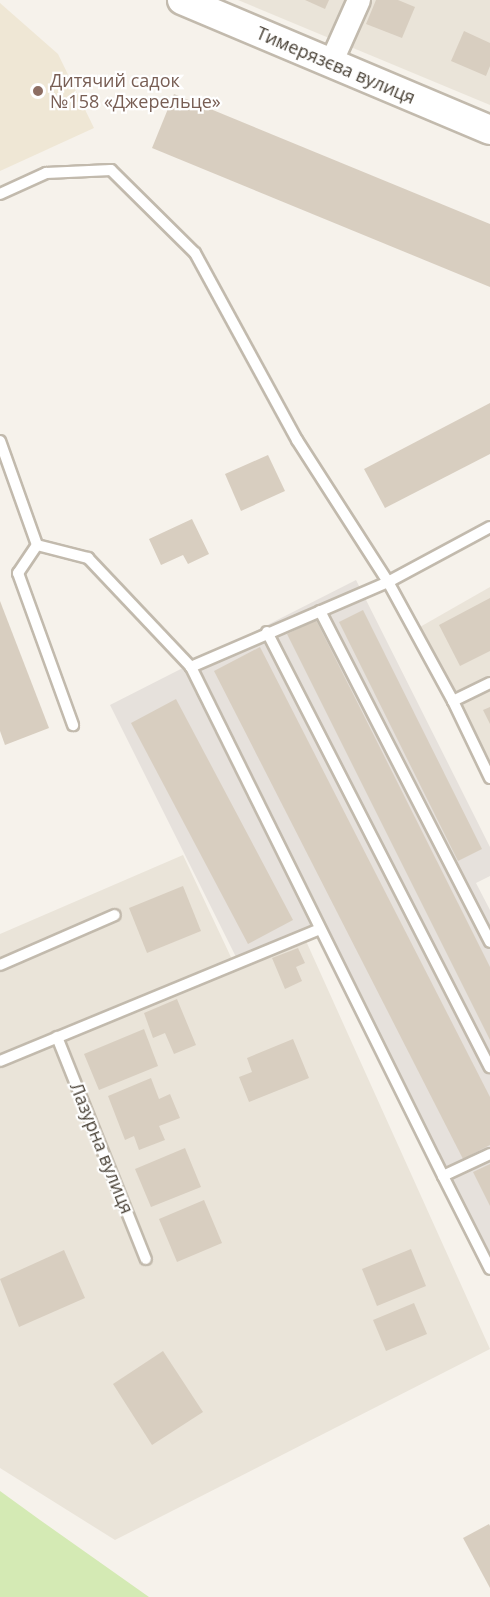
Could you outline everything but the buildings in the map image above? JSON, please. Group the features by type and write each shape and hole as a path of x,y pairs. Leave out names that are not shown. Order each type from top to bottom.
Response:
{"street":[{"name":"Тимерязєва вулиця","path":"182,0 490,130"},
{"path":"331,63 359,0"}],"lane":[{"path":"0,194 46,173 111,170 195,253 297,440 388,582 453,701 490,778"},
{"path":"0,441 37,545"},
{"path":"191,667 267,632 388,582 490,527"},
{"path":"37,545 88,558 191,667 490,1269"},
{"path":"37,545 18,573 73,725"},
{"path":"320,611 490,942"},
{"path":"267,632 490,1067"},
{"path":"453,701 490,683"},
{"path":"0,965 115,915"},
{"path":"0,1061 320,929"},
{"name":"Лазурна вулиця","path":"57,1037 146,1259"},
{"path":"443,1176 490,1154"}],"shaded area":[{"path":"238,0 490,0 490,105"},
{"name":"Дитячий садок №158 «Джерельце»","path":"0,3 58,54 94,128 0,171"},
{"path":"356,580 490,847 490,876 476,883 490,910 490,1256 323,920 237,959 110,705"},
{"path":"490,587 490,761 420,627"},
{"path":"183,855 237,970 306,941 490,1349 115,1540 0,1468 0,934"}],"green space":[{"path":"0,1491 40,1520 149,1597 0,1597"}],"place":[{"name":"Дитячий садок №158 «Джерельце»","path":"38,91"}]}
